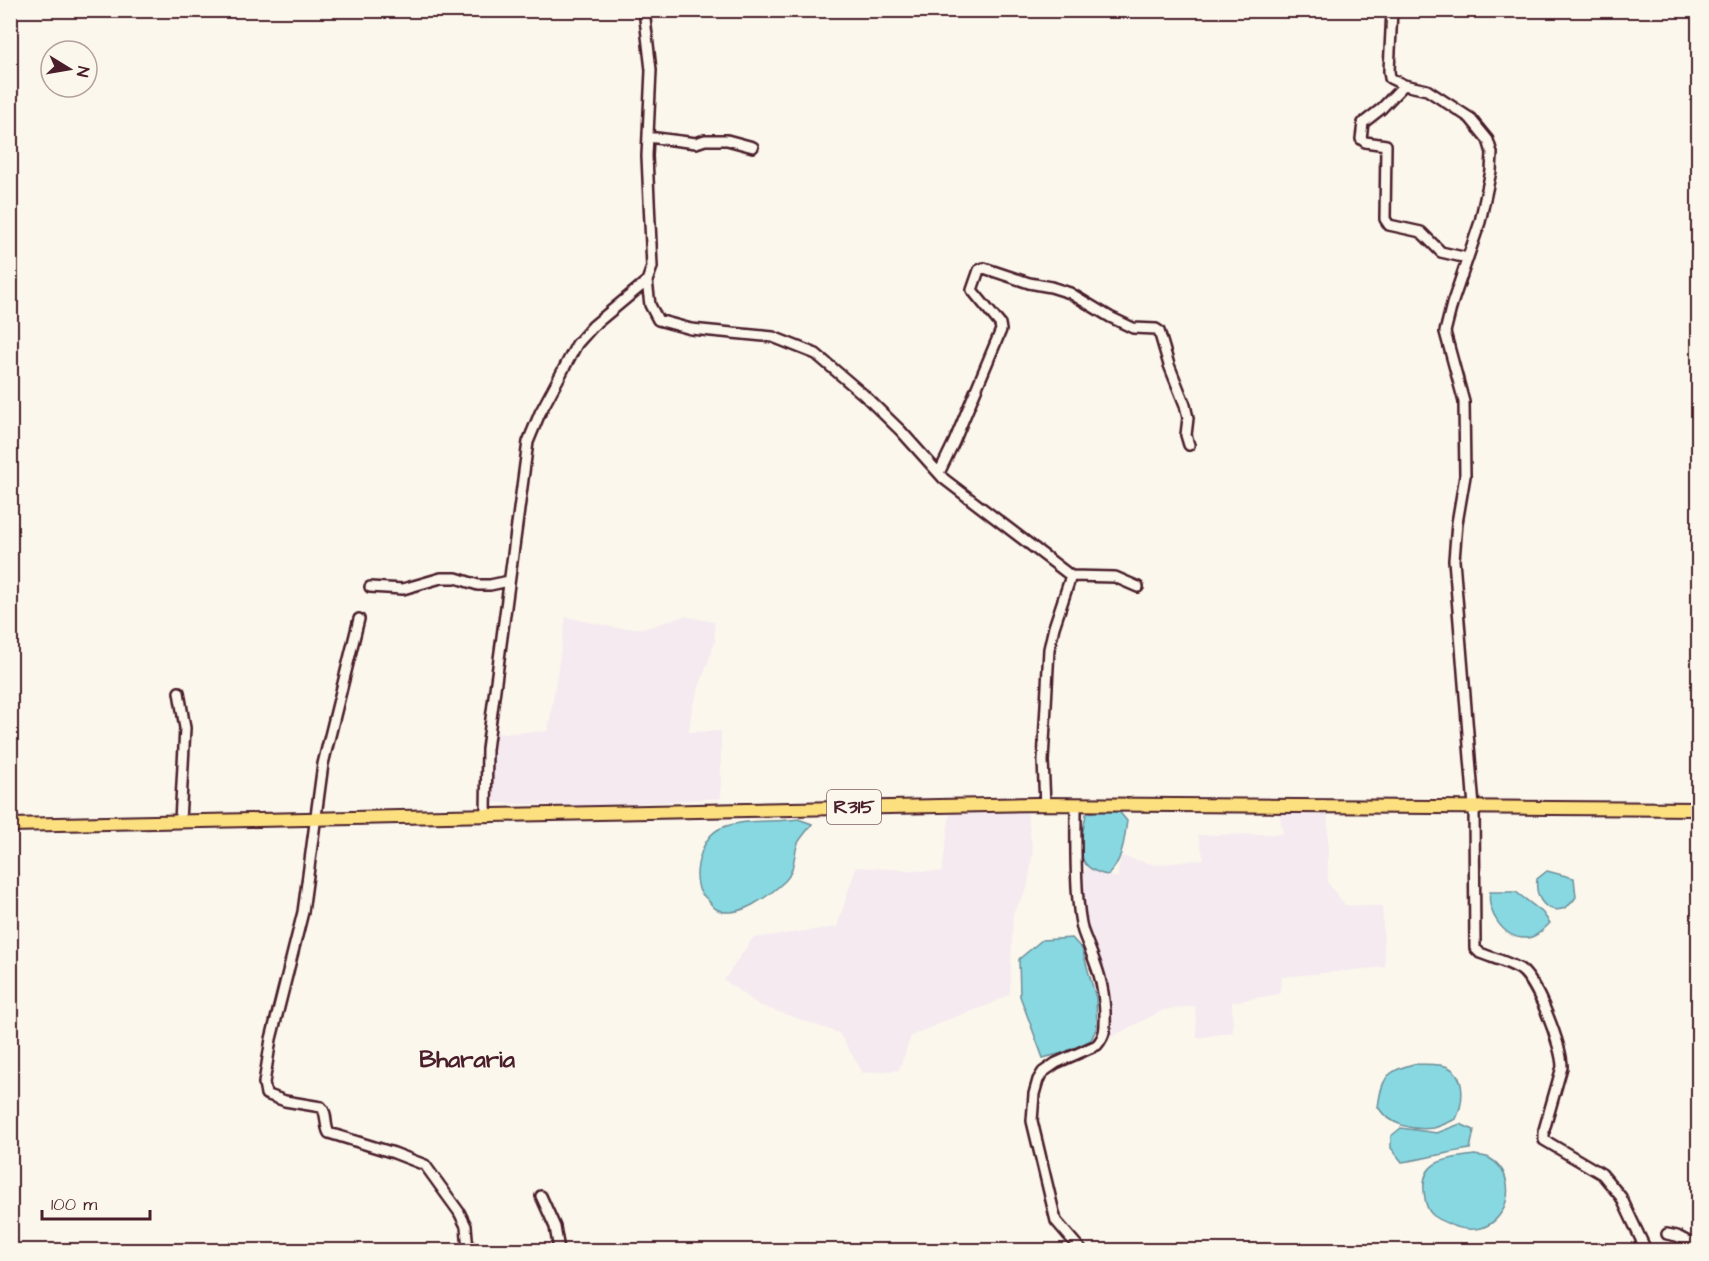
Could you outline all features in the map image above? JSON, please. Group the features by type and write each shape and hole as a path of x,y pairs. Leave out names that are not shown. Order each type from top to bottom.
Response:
{"main road":[{"name":"R315","path":"10,825 1045,804 1698,809"}],"street":[{"path":"644,10 651,70 647,156 652,267 647,281 650,305 658,320 692,329 773,337 816,354 901,430 944,479 1071,576 1115,577 1138,586"},
{"path":"1392,10 1390,78 1404,85 1426,90 1470,118 1488,140 1492,153 1491,171 1480,222 1452,304 1445,332 1464,402 1465,476 1457,523 1454,560 1474,807 1475,948 1480,953 1521,970 1538,994 1562,1058 1562,1067 1544,1130 1544,1140 1602,1174 1621,1197 1646,1251"},
{"path":"1404,85 1381,109 1363,123 1362,129 1361,139 1365,142 1386,145 1385,219 1389,225 1421,232 1441,252 1467,258"},
{"path":"648,137 696,143 705,140 727,140 753,147"},
{"path":"939,473 1001,330 1000,324 972,290 980,270 984,268 1029,283 1070,293 1133,328 1156,329 1185,405 1188,418 1186,435 1189,445"},
{"path":"486,815 488,749 528,442 565,364 584,335 647,281"},
{"path":"1045,804 1043,761 1049,649 1071,576"},
{"path":"370,587 403,589 441,578 456,578 478,585 509,581"},
{"path":"359,619 323,764 303,912 272,1039 264,1083 266,1094 271,1098 321,1107 324,1110 329,1133 425,1165 466,1226 468,1251"},
{"path":"179,692 185,728 180,821"},
{"path":"1076,804 1078,901 1084,936 1090,946 1105,998 1107,1026 1102,1040 1097,1045 1056,1063 1043,1072 1034,1094 1032,1121 1056,1221 1077,1249"},
{"path":"541,1196 555,1227 559,1251"},
{"path":"1667,1234 1677,1236 1698,1247"}],"shaded area":[{"path":"684,616 714,622 715,642 692,708 689,732 721,731 721,798 587,807 481,802 484,734 548,731 566,617 617,628 647,628"},
{"path":"1278,805 1328,806 1328,883 1345,905 1382,906 1385,967 1282,977 1279,994 1232,1002 1233,1032 1197,1038 1195,1006 1163,1010 1111,1037 1099,973 1077,888 1087,868 1117,878 1121,856 1155,865 1204,859 1198,835 1283,834"},
{"path":"1027,812 1033,853 1027,889 1013,913 1010,994 989,1005 911,1036 899,1070 863,1073 839,1033 759,1005 724,980 753,938 837,927 856,867 942,872 950,813"}],"water":[{"path":"1103,809 1117,809 1127,821 1120,857 1108,875 1088,867 1081,853 1086,814"},
{"path":"798,819 812,824 798,843 788,877 771,893 753,905 734,912 724,912 716,909 701,893 697,881 698,863 704,846 714,832 740,823"},
{"path":"1547,871 1574,878 1576,897 1570,905 1563,909 1549,908 1539,897 1537,879"},
{"path":"1490,892 1516,892 1542,912 1550,923 1540,933 1530,938 1511,934 1498,923 1494,916 1489,900"},
{"path":"1072,938 1082,949 1096,998 1097,1027 1091,1040 1066,1052 1043,1058 1020,996 1019,959 1042,940"},
{"path":"1414,1064 1440,1065 1454,1071 1461,1083 1462,1091 1456,1119 1434,1128 1418,1129 1395,1122 1378,1107 1381,1089 1391,1073"},
{"path":"1460,1124 1474,1130 1470,1149 1402,1162 1391,1148 1391,1136 1401,1128 1437,1133"},
{"path":"1475,1155 1489,1158 1501,1168 1507,1182 1507,1197 1502,1212 1491,1223 1476,1229 1457,1227 1434,1216 1429,1211 1426,1205 1424,1180 1432,1166 1439,1162"}],"district":[{"name":"Bhararia","path":"467,1060"}]}
